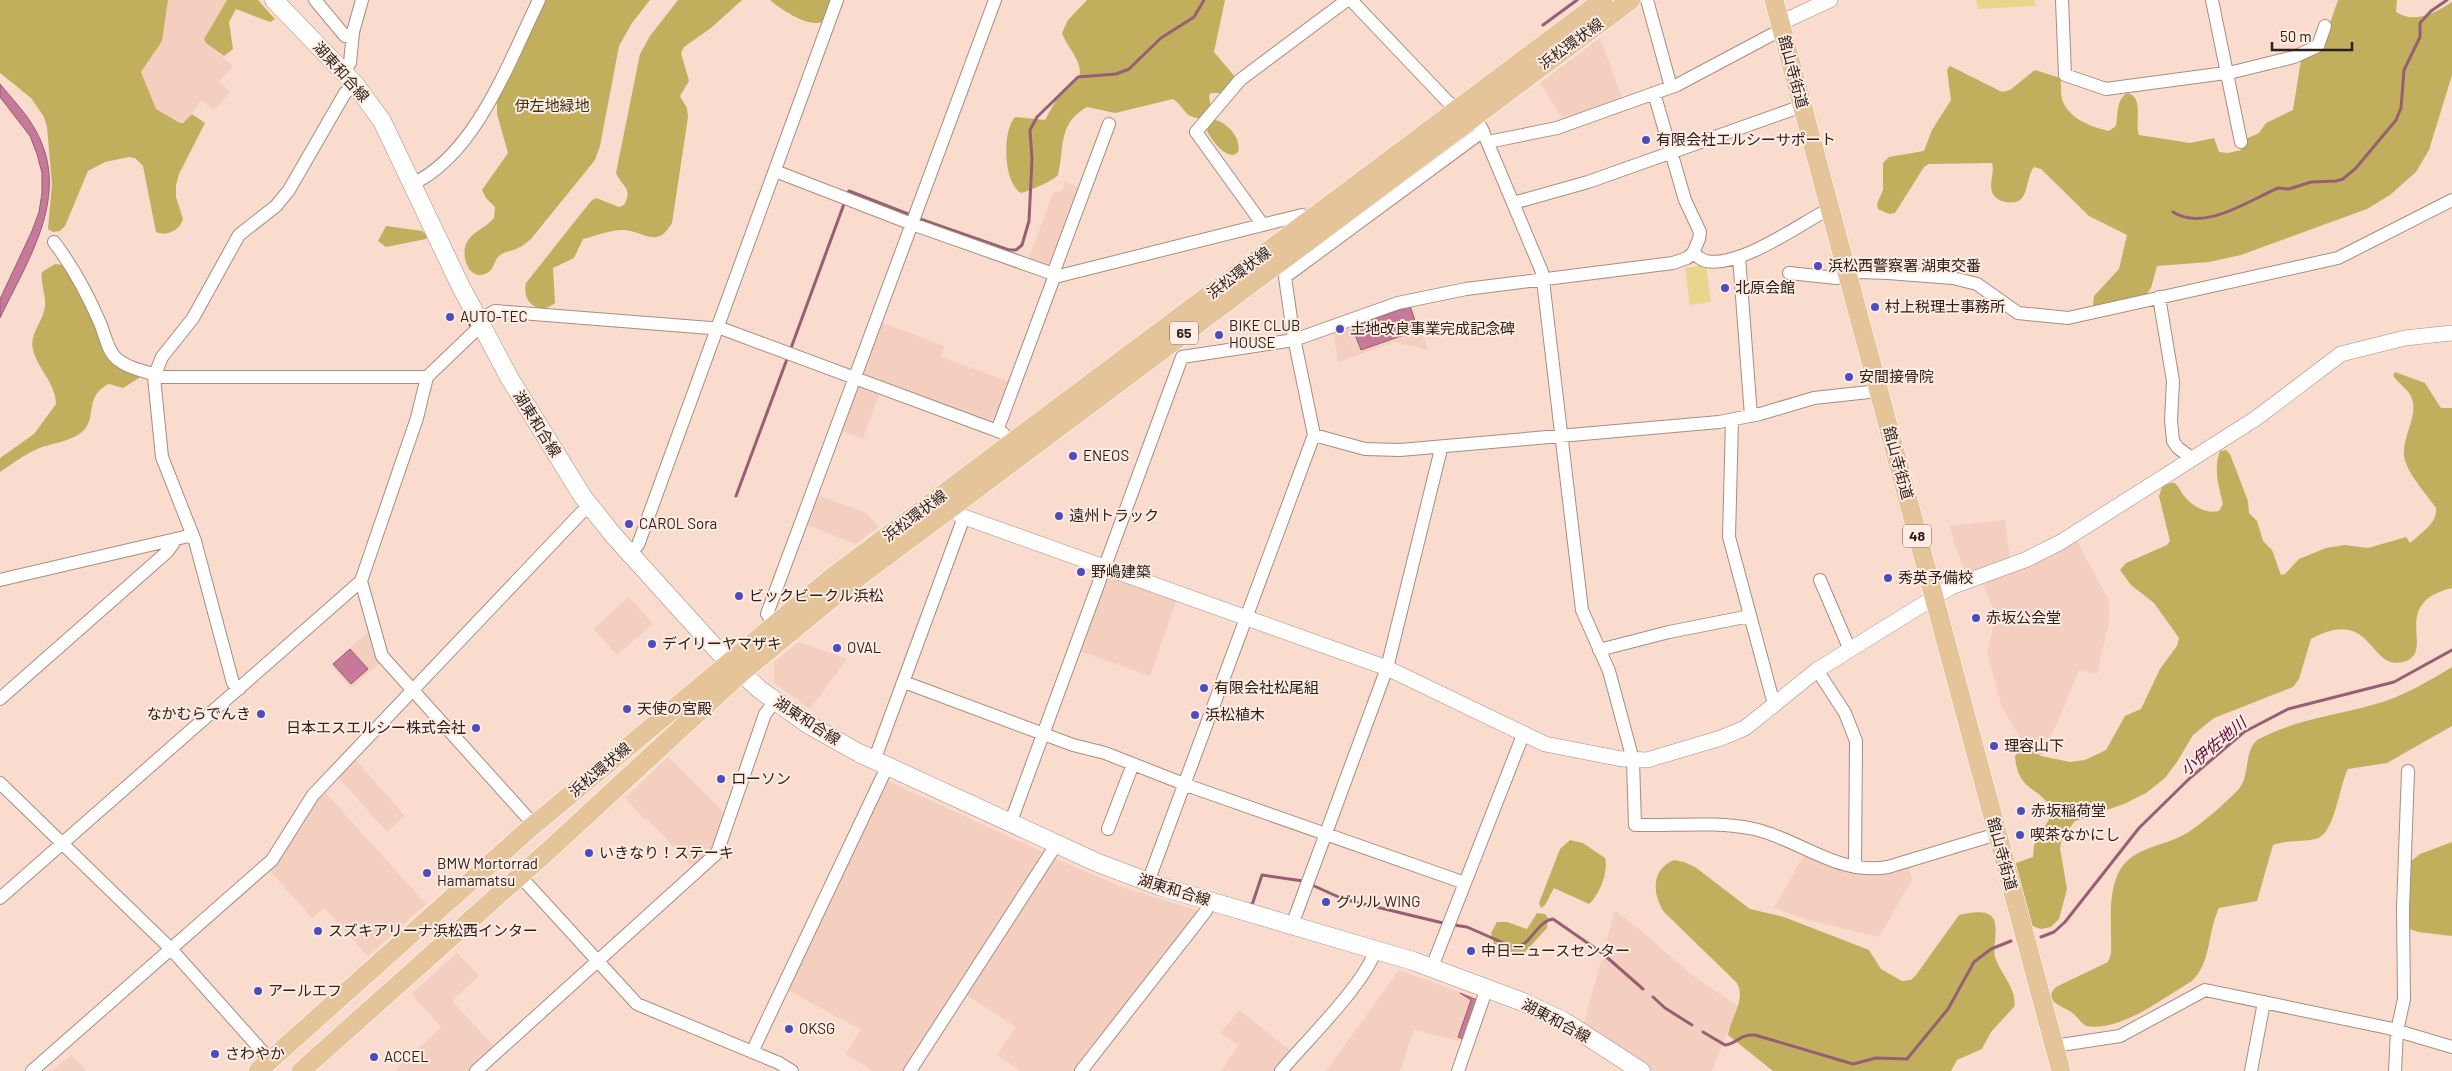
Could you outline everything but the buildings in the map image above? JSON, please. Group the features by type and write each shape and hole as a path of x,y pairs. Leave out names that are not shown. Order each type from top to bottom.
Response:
{"main road":[{"name":"湖東和合線","path":"274,0 343,70 382,121 481,324 521,398 590,507 629,553 734,668 775,701 825,735 881,764 1056,845 1148,882 1376,949 1432,967 1487,988 1552,1015 1641,1071"},
{"name":"浜松環状線","path":"302,1071 520,876 734,668 775,624 831,578 1011,444 1475,125 1582,26 1603,0"},
{"name":"浜松環状線","path":"1582,26 1631,0"},
{"name":"舘山寺街道","path":"1774,0 2061,1071"},
{"name":"浜松環状線","path":"264,1065 534,826 734,668 848,585 958,512 1316,234"}],"street":[{"path":"315,0 345,36 352,37"},
{"path":"343,70 350,63 352,37 362,0"},
{"path":"412,184 432,172 460,146 474,128 539,0"},
{"path":"629,553 638,546 837,0"},
{"path":"775,624 767,614 995,0"},
{"path":"1263,225 1196,132 1240,80 1347,0"},
{"path":"1351,0 1447,101 1475,125 1513,203 1542,272 1582,610 1611,678 1633,760 1635,826 1744,827 1767,833 1804,850 1855,867 1872,869 1888,867 1997,834"},
{"path":"1647,0 1671,87"},
{"path":"1475,125 1550,130 1671,87 1773,34 1781,27 1830,0"},
{"path":"2062,0 2066,75 2106,90 2227,73 2294,57 2318,46 2325,26"},
{"path":"2212,0 2241,142"},
{"path":"239,689 233,683 193,535 162,456 153,387 154,374 162,357 198,310 239,235 283,199 345,93 355,84"},
{"path":"1010,824 1182,356 1294,340 1398,303 1466,288 1673,263 1687,258 1697,246 1700,232 1686,204 1654,93"},
{"path":"1513,203 1588,182 1802,106"},
{"path":"997,431 1109,124"},
{"path":"775,171 912,224 1059,276 1302,215 1316,234 1286,277 1294,340 1314,435 1148,882"},
{"path":"1789,273 1836,278 1860,272 1898,273 1965,280 1982,287 2018,313 2060,318 2077,317 2158,297 2338,258 2452,200"},
{"path":"1693,253 1700,259 1709,262 1739,258 1820,214 1830,211"},
{"path":"54,242 73,269 100,323 112,354 123,363 163,377 427,377"},
{"path":"1739,258 1751,416"},
{"path":"2158,297 2173,376 2171,420 2174,441 2178,448 2193,459"},
{"path":"0,898 361,581 417,418 427,377 496,311 717,329 1003,433 1011,444"},
{"path":"752,1052 881,764 904,682 958,512 1387,668 1523,735 1563,749 1633,760 1659,757 1729,736 1745,728 1818,670 1951,587 2049,549 2255,419 2340,354 2405,338 2452,333"},
{"path":"1314,435 1330,441 1365,449 1400,450 1440,447 1732,420 1814,398 1878,391"},
{"path":"1732,420 1728,526 1731,548 1772,697 1777,702"},
{"path":"1292,925 1387,668 1440,447"},
{"path":"32,1071 272,860 314,795 581,513 590,507"},
{"path":"0,580 193,535"},
{"path":"0,700 167,552 173,544 172,540"},
{"path":"1820,580 1850,650"},
{"path":"361,581 382,656 534,826"},
{"path":"1599,650 1669,632 1750,616"},
{"path":"1818,670 1845,712 1856,741 1855,867"},
{"path":"904,682 1044,734 1465,883"},
{"path":"476,1071 717,853 765,714 775,701"},
{"path":"1432,967 1523,735"},
{"path":"1108,829 1133,764"},
{"path":"2395,1071 2397,1031 2404,999 2403,909 2408,771"},
{"path":"0,783 64,842 171,948 264,1065"},
{"path":"910,1071 1056,845"},
{"path":"520,876 637,1004 752,1052 792,1071"},
{"path":"1081,1071 1206,911 1209,901"},
{"path":"1281,1071 1346,996 1373,958 1376,949"},
{"path":"1458,1071 1487,988"},
{"path":"2054,1046 2120,1036 2205,990 2397,1031 2452,1046"},
{"path":"2251,1071 2264,1002"}],"shaded area":[{"path":"168,0 227,0 205,37 206,43 233,66 219,81 230,92 213,111 201,100 186,121 180,123 156,109 141,72 162,41"},
{"path":"1976,0 2035,0 2035,6 1978,9"},
{"path":"1600,38 1623,100 1564,121 1540,83"},
{"path":"0,84 25,114 37,133 46,157 49,181 47,205 33,251 0,318 0,299 39,212 42,193 42,173 30,136 0,97"},
{"path":"1065,182 1082,189 1052,270 1028,261 1053,192 1062,191"},
{"path":"1706,265 1711,302 1690,305 1685,268"},
{"path":"1411,303 1428,350 1394,342 1338,362 1333,329"},
{"path":"1410,306 1418,330 1361,350 1352,327"},
{"path":"880,322 944,346 941,357 1011,382 997,418 987,423 862,376"},
{"path":"856,385 880,391 863,439 839,430"},
{"path":"820,496 867,513 878,527 856,544 804,524 814,499"},
{"path":"2005,520 2010,559 1966,575 1950,526"},
{"path":"2076,539 2109,601 2109,622 2097,674 2079,670 2057,724 2041,756 2026,747 2002,708 1987,652 1996,616 1982,582"},
{"path":"1109,575 1177,599 1150,676 1079,651 1106,576"},
{"path":"629,597 653,624 617,655 593,629"},
{"path":"371,629 382,661 351,688 331,665"},
{"path":"799,642 847,659 810,709 774,683 774,662"},
{"path":"350,649 368,669 351,684 333,664"},
{"path":"668,757 725,814 713,850 693,868 648,819 646,821 625,798"},
{"path":"354,758 405,816 387,832 337,776"},
{"path":"886,780 1047,854 905,1071 873,1071 845,1054 861,1030 786,989"},
{"path":"323,790 426,904 368,956 324,908 312,918 268,869"},
{"path":"1804,855 1846,868 1908,865 1912,880 1879,937 1808,920 1774,908"},
{"path":"1054,858 1125,888 1200,911 1075,1071 1021,1071 997,1055 1016,1027 965,994"},
{"path":"1615,911 1637,927 1693,976 1738,1006 1712,1071 1653,1071 1583,1026"},
{"path":"457,953 479,976 452,1001 495,1047 469,1071 398,1071 396,1069 441,1027 411,994"},
{"path":"1399,970 1478,999 1463,1042 1414,1030 1400,1071 1326,1071"},
{"path":"1460,993 1477,1000 1463,1039 1458,1037 1471,1000"},
{"path":"1239,1010 1291,1051 1275,1071 1221,1071 1238,1046 1221,1033"},
{"path":"72,1055 86,1071 52,1071"}],"green space":[{"path":"0,0 168,0 162,41 141,72 156,109 180,123 183,123 192,114 205,123 179,174 176,185 176,197 183,219 176,229 164,234 156,232 143,166 135,158 129,157 105,162 88,171 65,226 60,231 53,232 48,229 52,184 47,127 44,117 31,98 0,73"},
{"path":"227,0 258,0 275,19 270,22 236,9 229,22 233,49 224,56 206,43 204,39"},
{"name":"伊左地緑地","path":"544,0 650,0 632,23 619,46 600,146 595,160 531,239 520,247 500,255 489,272 481,275 475,274 468,267 466,261 466,244 475,233 494,218 495,207 486,198 482,190 508,153 497,114 497,98"},
{"path":"678,0 742,0 711,28 684,47 681,53 689,81 680,96 687,108 688,117 672,223 666,231 656,237 620,230 583,239 574,258 553,268 555,303 549,307 538,308 529,302 526,296 526,283 591,201 596,198 619,207 624,205 627,199 626,188 616,173 640,54 650,36"},
{"path":"770,0 831,1 827,17 822,22 815,23 807,22 789,14"},
{"path":"1087,0 1225,0 1214,52 1236,78 1223,93 1211,93 1209,96 1211,107 1201,118 1188,114 1173,99 1115,113 1087,107 1077,114 1066,129 1058,175 1046,183 1021,193 1011,179 1006,156 1006,145 1011,124 1015,117 1045,120 1056,100 1078,78 1080,73 1078,61 1062,33 1068,20"},
{"path":"2338,0 2397,0 2396,12 2410,17 2425,16 2452,2 2452,75 2429,150 2416,172 2390,195 2367,209 2241,255 2209,262 2157,266 2151,288 2145,296 2096,306 2093,305 2094,296 2119,269 2127,235 2089,216 2041,169 2034,167 2026,191 2020,200 2006,202 1995,197 1993,194 1991,186 1992,163 1929,164 1924,167 1895,213 1889,214 1878,209 1877,204 1883,190 1883,163 1889,157 1924,151 1932,130 1951,100 1947,70 1950,66 2002,92 2010,90 2035,70 2060,78 2062,99 2071,114 2089,125 2109,131 2116,126 2119,104 2127,93 2136,99 2139,135 2190,143 2214,138 2219,152 2228,153 2241,150 2246,139 2259,133 2266,123 2293,110 2301,60 2323,44"},
{"path":"1215,120 1220,121 1229,128 1236,137 1239,147 1238,152 1234,155 1222,150 1207,131 1209,124"},
{"path":"386,226 422,231 427,236 426,239 386,247 378,241"},
{"path":"55,264 64,265 69,270 106,349 139,375 139,378 123,388 109,384 101,389 96,394 88,424 79,434 68,440 37,449 0,472 0,458 34,434 56,404 53,390 35,357 32,344 45,306 42,272"},
{"path":"2395,372 2425,383 2441,408 2452,408 2452,588 2433,595 2422,604 2417,615 2417,647 2414,655 2406,661 2394,663 2384,659 2359,634 2348,630 2332,630 2311,639 2299,679 2293,687 2214,718 2193,735 2165,778 2146,793 2124,804 2075,821 2062,838 2060,848 2067,889 2059,919 2051,927 2041,929 2032,926 2027,920 2013,864 2033,857 2034,845 2052,814 2044,798 2021,778 2015,756 2021,748 2026,747 2041,756 2070,762 2085,760 2106,750 2125,716 2141,709 2160,669 2177,646 2179,638 2154,603 2131,585 2120,570 2126,563 2167,545 2170,541 2159,496 2162,487 2174,483 2188,501 2196,507 2205,511 2219,511 2223,504 2217,478 2217,464 2220,451 2226,450 2230,454 2248,501 2249,513 2257,521 2263,541 2272,550 2281,575 2285,574 2299,559 2326,548 2345,545 2368,548 2406,537 2410,543 2434,519 2436,508 2406,463 2404,449 2412,420 2413,406 2408,392 2393,375"},
{"path":"2452,667 2452,726 2387,763 2348,769 2332,819 2322,835 2316,839 2283,842 2273,845 2257,901 2219,908 2203,965 2192,981 2141,1012 2113,1024 2086,1026 2073,1014 2054,1002 2051,996 2056,987 2108,962 2111,954 2113,890 2120,870 2135,855 2187,833 2206,819 2237,791 2244,779 2250,751 2257,740 2299,723 2383,702 2414,689"},
{"path":"1570,840 1583,843 1605,858 1606,870 1600,889 1589,904 1554,888 1545,905 1541,908 1539,903 1560,849"},
{"path":"2452,842 2452,936 2418,932 2410,929 2407,921 2410,862 2420,854"},
{"path":"1674,860 1695,867 1750,909 1784,917 1869,950 1881,969 1902,981 1911,980 1916,975 1959,915 1975,912 1987,913 1993,918 1995,923 1995,957 2011,988 2015,1001 2014,1007 1991,1032 1982,1049 1957,1060 1951,1071 1773,1071 1728,1035 1739,1002 1740,996 1737,983 1664,912 1660,905 1656,890 1658,876 1666,864"},
{"path":"1537,913 1545,914 1548,918 1547,928 1525,952 1515,955 1494,944 1491,933 1497,922 1507,922 1527,929"}],"waterway":[{"path":"920,219 1009,250 1016,250 1022,245 1029,221 1032,159 1030,130 1037,117 1078,77 1116,74 1129,69 1161,38 1194,17 1204,0"},
{"path":"1543,25 1577,0"},
{"path":"2173,212 2185,217 2198,219 2212,217 2240,207 2278,188 2289,189 2311,182 2343,179 2356,168 2396,120 2401,108 2404,70 2420,37 2420,23 2431,11 2447,0"},
{"path":"848,193 849,191 908,214"},
{"path":"791,348 844,204"},
{"path":"464,311 471,327"},
{"path":"736,496 787,359"},
{"name":"小伊佐地川","path":"2041,937 2054,932 2065,922 2139,828 2190,778 2244,732 2288,709 2394,682 2452,650"},
{"path":"1250,904 1252,905 1262,875 1303,881"},
{"path":"1312,885 1343,899 1443,923"},
{"path":"1454,925 1467,927 1515,948 1521,946 1543,924 1553,919 1602,953 1643,989"},
{"path":"1703,1032 1725,1045 1742,1037 1755,1035 1853,1064 1876,1058 1907,1059 1948,1009 1974,962 1991,949 2011,941"},
{"path":"1653,997 1665,1008 1692,1025"}],"place":[{"name":"有限会社エルシーサポート","path":"1646,140"},
{"name":"浜松西警察署 湖東交番","path":"1818,266"},
{"name":"北原会館","path":"1725,288"},
{"name":"村上税理士事務所","path":"1875,307"},
{"name":"AUTO-TEC","path":"450,317"},
{"name":"土地改良事業完成記念碑","path":"1340,329"},
{"name":"BIKE CLUB HOUSE","path":"1219,335"},
{"name":"安間接骨院","path":"1849,377"},
{"name":"ENEOS","path":"1073,456"},
{"name":"遠州トラック","path":"1059,516"},
{"name":"CAROL Sora","path":"629,524"},
{"name":"野嶋建築","path":"1081,572"},
{"name":"秀英予備校","path":"1888,578"},
{"name":"ビックビークル浜松","path":"739,596"},
{"name":"赤坂公会堂","path":"1976,618"},
{"name":"デイリーヤマザキ","path":"652,644"},
{"name":"OVAL","path":"837,648"},
{"name":"有限会社松尾組","path":"1204,688"},
{"name":"天使の宮殿","path":"627,709"},
{"name":"なかむらでんき","path":"261,714"},
{"name":"浜松植木","path":"1195,715"},
{"name":"日本エスエルシー株式会社","path":"476,728"},
{"name":"理容山下","path":"1994,746"},
{"name":"ローソン","path":"721,779"},
{"name":"赤坂稲荷堂","path":"2021,811"},
{"name":"喫茶なかにし","path":"2020,835"},
{"name":"いきなり！ステーキ","path":"589,853"},
{"name":"BMW Mortorrad Hamamatsu","path":"427,873"},
{"name":"グリル WING","path":"1326,902"},
{"name":"スズキアリーナ浜松西インター","path":"318,931"},
{"name":"中日ニュースセンター","path":"1471,951"},
{"name":"アールエフ","path":"258,991"},
{"name":"OKSG","path":"789,1029"},
{"name":"さわやか","path":"215,1054"},
{"name":"ACCEL","path":"374,1057"}]}
